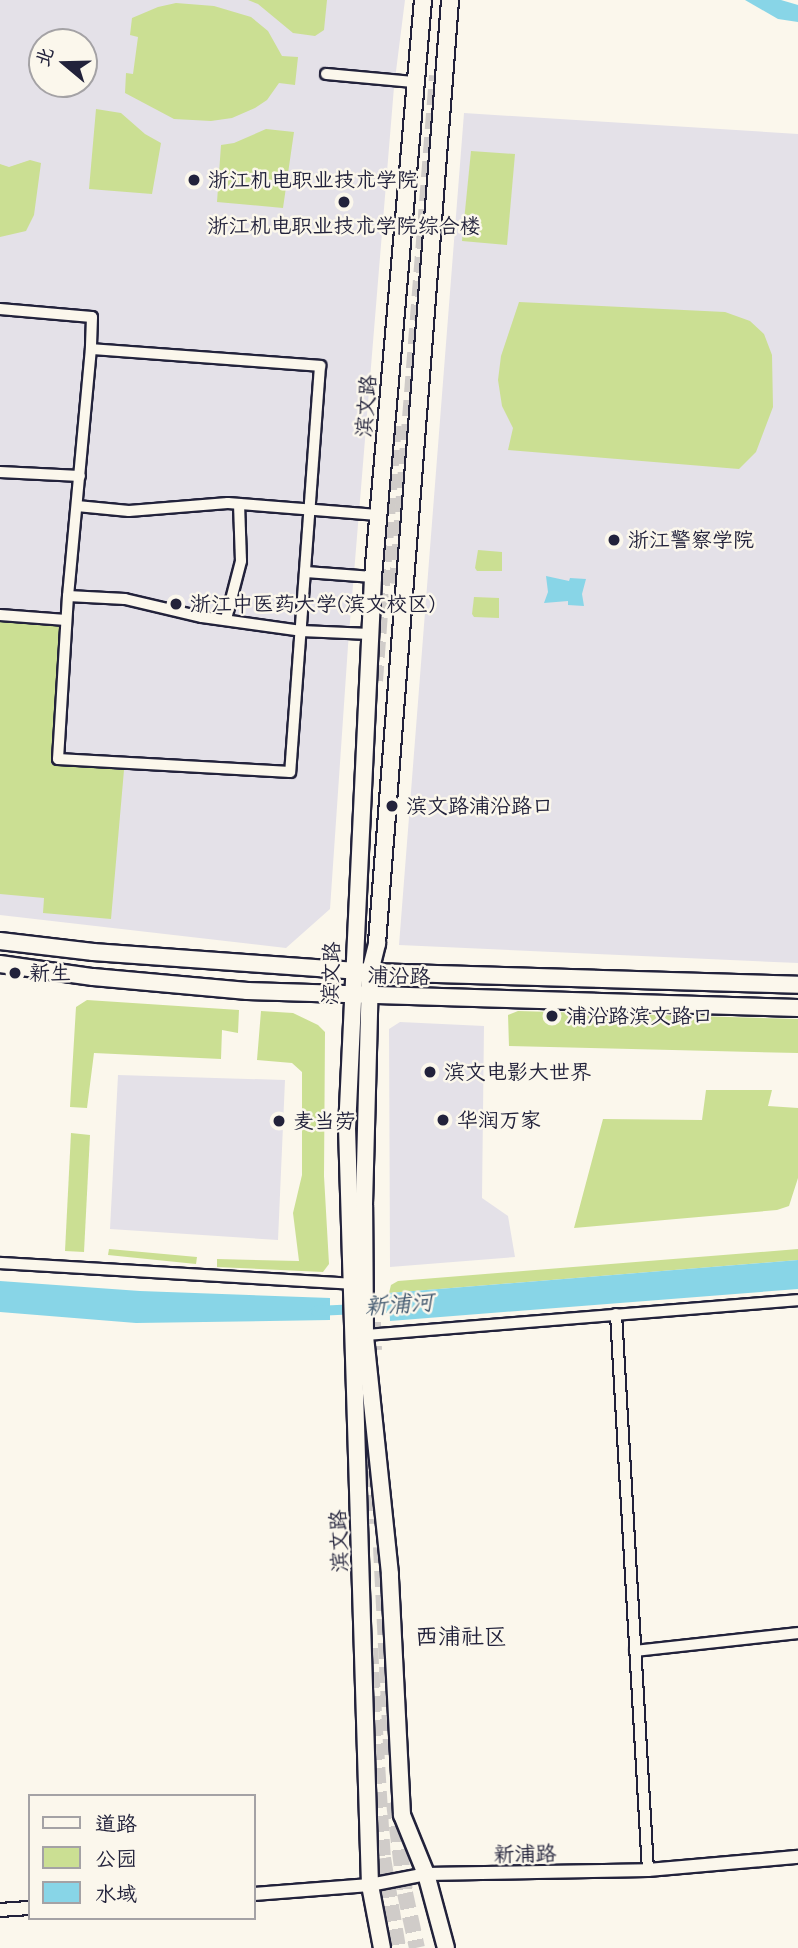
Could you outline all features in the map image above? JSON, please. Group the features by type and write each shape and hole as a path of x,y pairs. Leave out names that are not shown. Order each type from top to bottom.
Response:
{"main road":[{"name":"滨文路","path":"382,1948 370,1885 358,1334 347,1129 352,970 373,577 423,0"},
{"name":"滨文路","path":"355,1277 370,972 377,943 450,0"},
{"name":"浦沿路","path":"0,941 93,952 370,972 798,985"},
{"name":"浦沿路","path":"0,964 192,986 352,996 798,1008"},
{"name":"滨文路","path":"358,1334 390,1574 401,1815 426,1874 446,1948"}],"street":[{"path":"326,74 414,82"},
{"path":"0,309 92,317 66,620 58,759 290,772 320,366 91,349"},
{"path":"0,472 80,476"},
{"path":"76,506 129,511 239,504 378,515"},
{"path":"226,619 241,561 239,504"},
{"path":"306,572 373,577"},
{"path":"68,596 125,599 202,617 301,631 370,634"},
{"path":"0,615 66,620"},
{"path":"0,1264 355,1277"},
{"path":"358,1334 798,1300"},
{"path":"616,1314 648,1870"},
{"path":"635,1651 798,1633"},
{"name":"新浦路","path":"256,1894 370,1885 426,1874 648,1870 798,1857"},
{"path":"0,1910 28,1908"}],"shaded area":[{"name":"浙江中医药大学(滨文校区)","path":"0,0 405,0 394,87 348,646 330,909 286,948 0,915"},
{"name":"浙江警察学院","path":"464,113 798,134 798,963 399,945"},
{"path":"400,1022 484,1026 482,1198 508,1216 515,1257 390,1267 389,1029"},
{"path":"118,1075 285,1080 278,1240 110,1229"}],"green space":[{"path":"248,0 327,0 324,30 315,36 293,33 258,4"},
{"path":"176,3 214,6 251,17 268,31 282,56 298,57 295,85 279,83 267,100 255,108 232,118 211,121 174,119 125,93 126,73 133,74 138,37 130,35 132,18"},
{"path":"96,109 121,113 145,134 161,143 152,194 89,189"},
{"path":"266,129 294,132 283,208 217,202 221,145 234,143"},
{"path":"471,151 515,154 507,245 462,241"},
{"path":"30,160 41,163 34,215 26,231 0,237 0,164 9,167"},
{"path":"519,302 725,312 750,321 764,334 772,355 773,407 756,452 739,469 508,450 513,428 502,406 498,380 501,356"},
{"path":"478,550 502,552 502,571 477,571 475,568"},
{"path":"474,597 499,598 499,618 474,617"},
{"path":"0,620 62,625 51,764 124,770 111,919 43,913 44,898 0,894"},
{"path":"87,1000 239,1010 238,1033 222,1030 221,1059 94,1053 87,1108 70,1107 76,1007"},
{"path":"261,1011 293,1013 318,1025 325,1032 324,1176 329,1264 323,1272 217,1267 217,1259 299,1261 293,1213 302,1175 302,1072 292,1063 257,1060"},
{"path":"518,1011 798,1019 798,1053 509,1046 508,1015"},
{"path":"706,1090 772,1090 768,1106 798,1108 798,1178 789,1206 777,1210 574,1228 603,1119 702,1120"},
{"path":"71,1133 90,1135 84,1252 65,1251"},
{"path":"109,1249 197,1257 196,1264 108,1255"},
{"path":"798,1249 798,1260 389,1293 391,1285 398,1281"}],"water":[{"path":"745,0 781,0 798,5 798,22 778,19"},
{"path":"546,576 569,581 570,578 586,579 582,594 584,606 568,605 568,601 544,603 548,592"},
{"path":"798,1260 798,1289 390,1321 389,1293"},
{"path":"0,1281 140,1291 330,1298 330,1320 136,1323 0,1312"}],"waterway":[{"name":"新浦河","path":"316,1311 401,1307"}],"tunnel":[{"path":"397,584 437,76"},
{"path":"375,681 394,424"},
{"path":"355,1088 358,1181"},
{"path":"372,1298 374,1350"},
{"path":"363,1375 367,1524"},
{"path":"381,1547 392,1762"},
{"path":"370,1648 383,1858 398,1948"},
{"path":"394,1802 405,1893 417,1948"}],"place":[{"name":"浙江机电职业技术学院","path":"194,180"},
{"name":"浙江机电职业技术学院综合楼","path":"344,202"},
{"name":"浙江警察学院","path":"614,540"},
{"name":"浙江中医药大学(滨文校区)","path":"176,604"},
{"name":"滨文路浦沿路口","path":"392,806"},
{"name":"新生","path":"15,973"},
{"name":"浦沿路滨文路口","path":"552,1016"},
{"name":"滨文电影大世界","path":"430,1072"},
{"name":"华润万家","path":"443,1120"},
{"name":"麦当劳","path":"279,1121"}],"district":[{"name":"西浦社区","path":"461,1637"}]}
